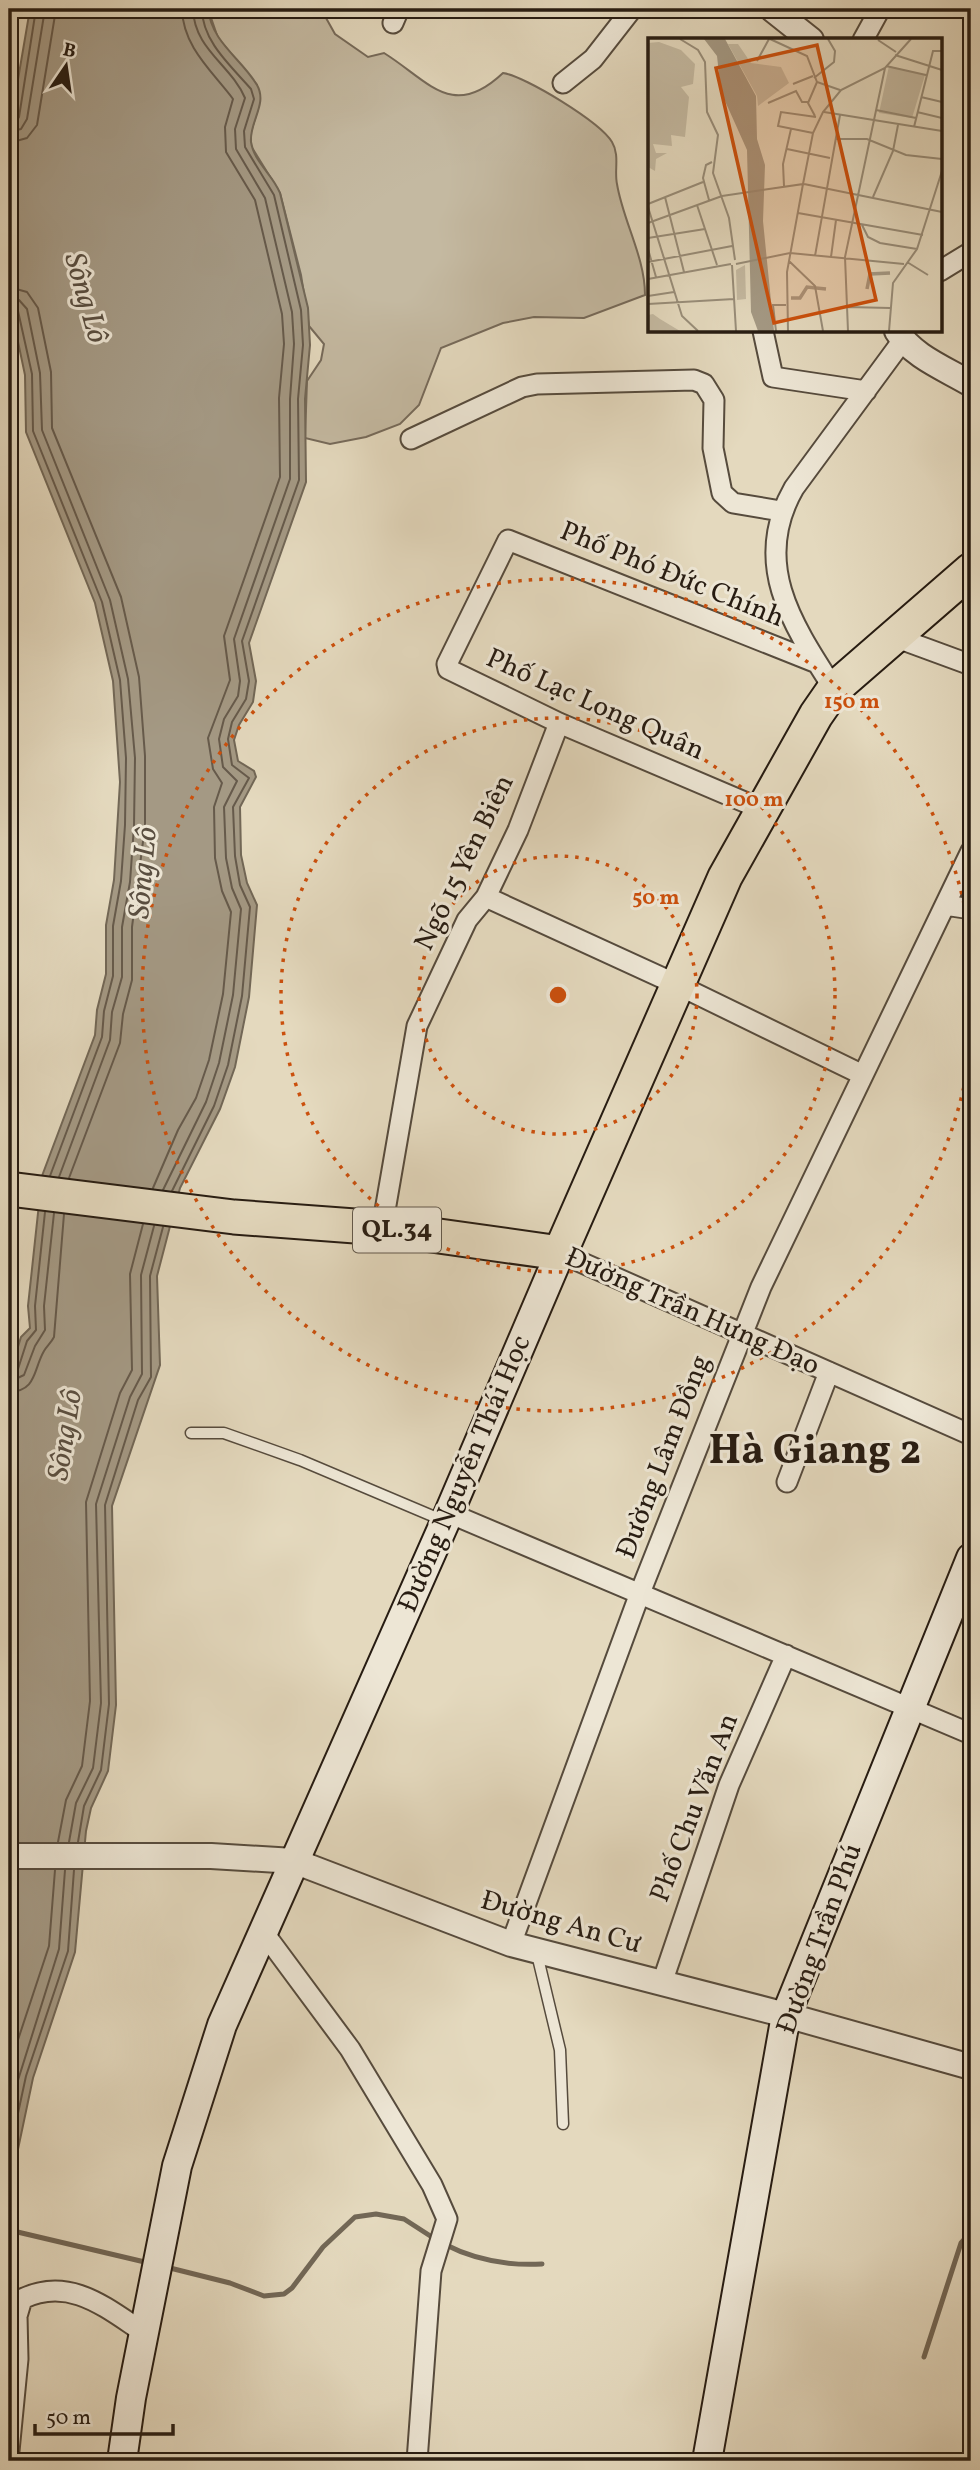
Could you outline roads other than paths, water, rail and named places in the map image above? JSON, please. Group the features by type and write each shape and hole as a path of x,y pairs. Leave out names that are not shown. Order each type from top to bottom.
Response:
{"highway":[{"name":"Đường Nguyễn Thái Học","path":"560,1253 725,877 826,676 892,636 971,570"},
{"name":"Đường Trần Hưng Đạo","path":"9,1189 234,1217 382,1228 560,1253"}],"main road":[{"name":"Đường Nguyễn Thái Học","path":"122,2461 145,2323 177,2166 222,2025 447,1517 560,1253"},
{"name":"Đường Trần Phú","path":"707,2461 786,2015 908,1707 971,1558"}],"street":[{"path":"563,83 593,59 632,9"},
{"path":"772,9 808,38"},
{"path":"864,38 880,9"},
{"path":"942,270 971,252"},
{"path":"762,332 773,377 866,391"},
{"path":"826,676 796,628 776,567 775,532 781,511 794,488 866,391 900,335 971,384"},
{"path":"411,439 508,391 530,385 694,380 704,384 714,400 713,448 722,493 733,503 781,511"},
{"name":"Phố Phó Đức Chính","path":"446,666 507,540 826,676"},
{"path":"892,636 971,665"},
{"name":"Phố Lạc Long Quân","path":"446,666 559,723 761,809"},
{"name":"Ngõ 15 Yên Biên","path":"382,1228 417,1026 467,920 486,897 517,830 559,723"},
{"name":"Đường Lâm Đồng","path":"511,1944 640,1593 761,1287 971,851"},
{"path":"486,897 678,985 863,1075"},
{"path":"946,905 971,909"},
{"name":"Đường Trần Hưng Đạo","path":"560,1253 971,1435"},
{"path":"787,1482 829,1372"},
{"path":"447,1517 640,1593 971,1734"},
{"name":"Phố Chu Văn An","path":"662,1983 729,1785 786,1655"},
{"name":"Đường An Cư","path":"9,1856 134,1856 294,1861 511,1944 786,2015 971,2067"},
{"path":"264,1933 350,2049 432,2185 447,2218 431,2271 417,2461"},
{"path":"9,2451 18,2359 17,2316 22,2299 43,2292 71,2291 145,2323"}],"lane":[{"path":"191,1433 224,1433 447,1517"},
{"path":"536,1950 560,2050 563,2124"}],"water":[{"name":"Sông Lô","path":"30,9 208,9 221,41 250,75 260,92 251,142 256,156 280,193 308,308 310,345 305,399 306,482 249,643 256,681 253,702 239,725 234,740 238,761 254,771 256,777 240,807 241,855 247,883 257,905 249,997 235,1067 220,1109 180,1188 157,1276 160,1365 112,1506 116,1705 108,1771 91,1808 86,1831 75,1952 33,2078 17,2154 9,2174 9,1376 21,1337 30,1328 28,1306 42,1176 95,1035 97,1010 106,974 106,925 114,880 120,782 113,681 95,603 26,432 25,375 9,299 9,132"}],"waterway":[{"path":"166,2267 230,2283 264,2296 284,2294 292,2288 323,2247 355,2217 376,2214 404,2219 435,2239"},
{"path":"9,2230 149,2263"},
{"path":"924,2357 961,2243 971,2232"},
{"path":"444,2244 491,2261 542,2264"}],"district":[{"name":"Hà Giang 2","path":"815,1452"}]}
